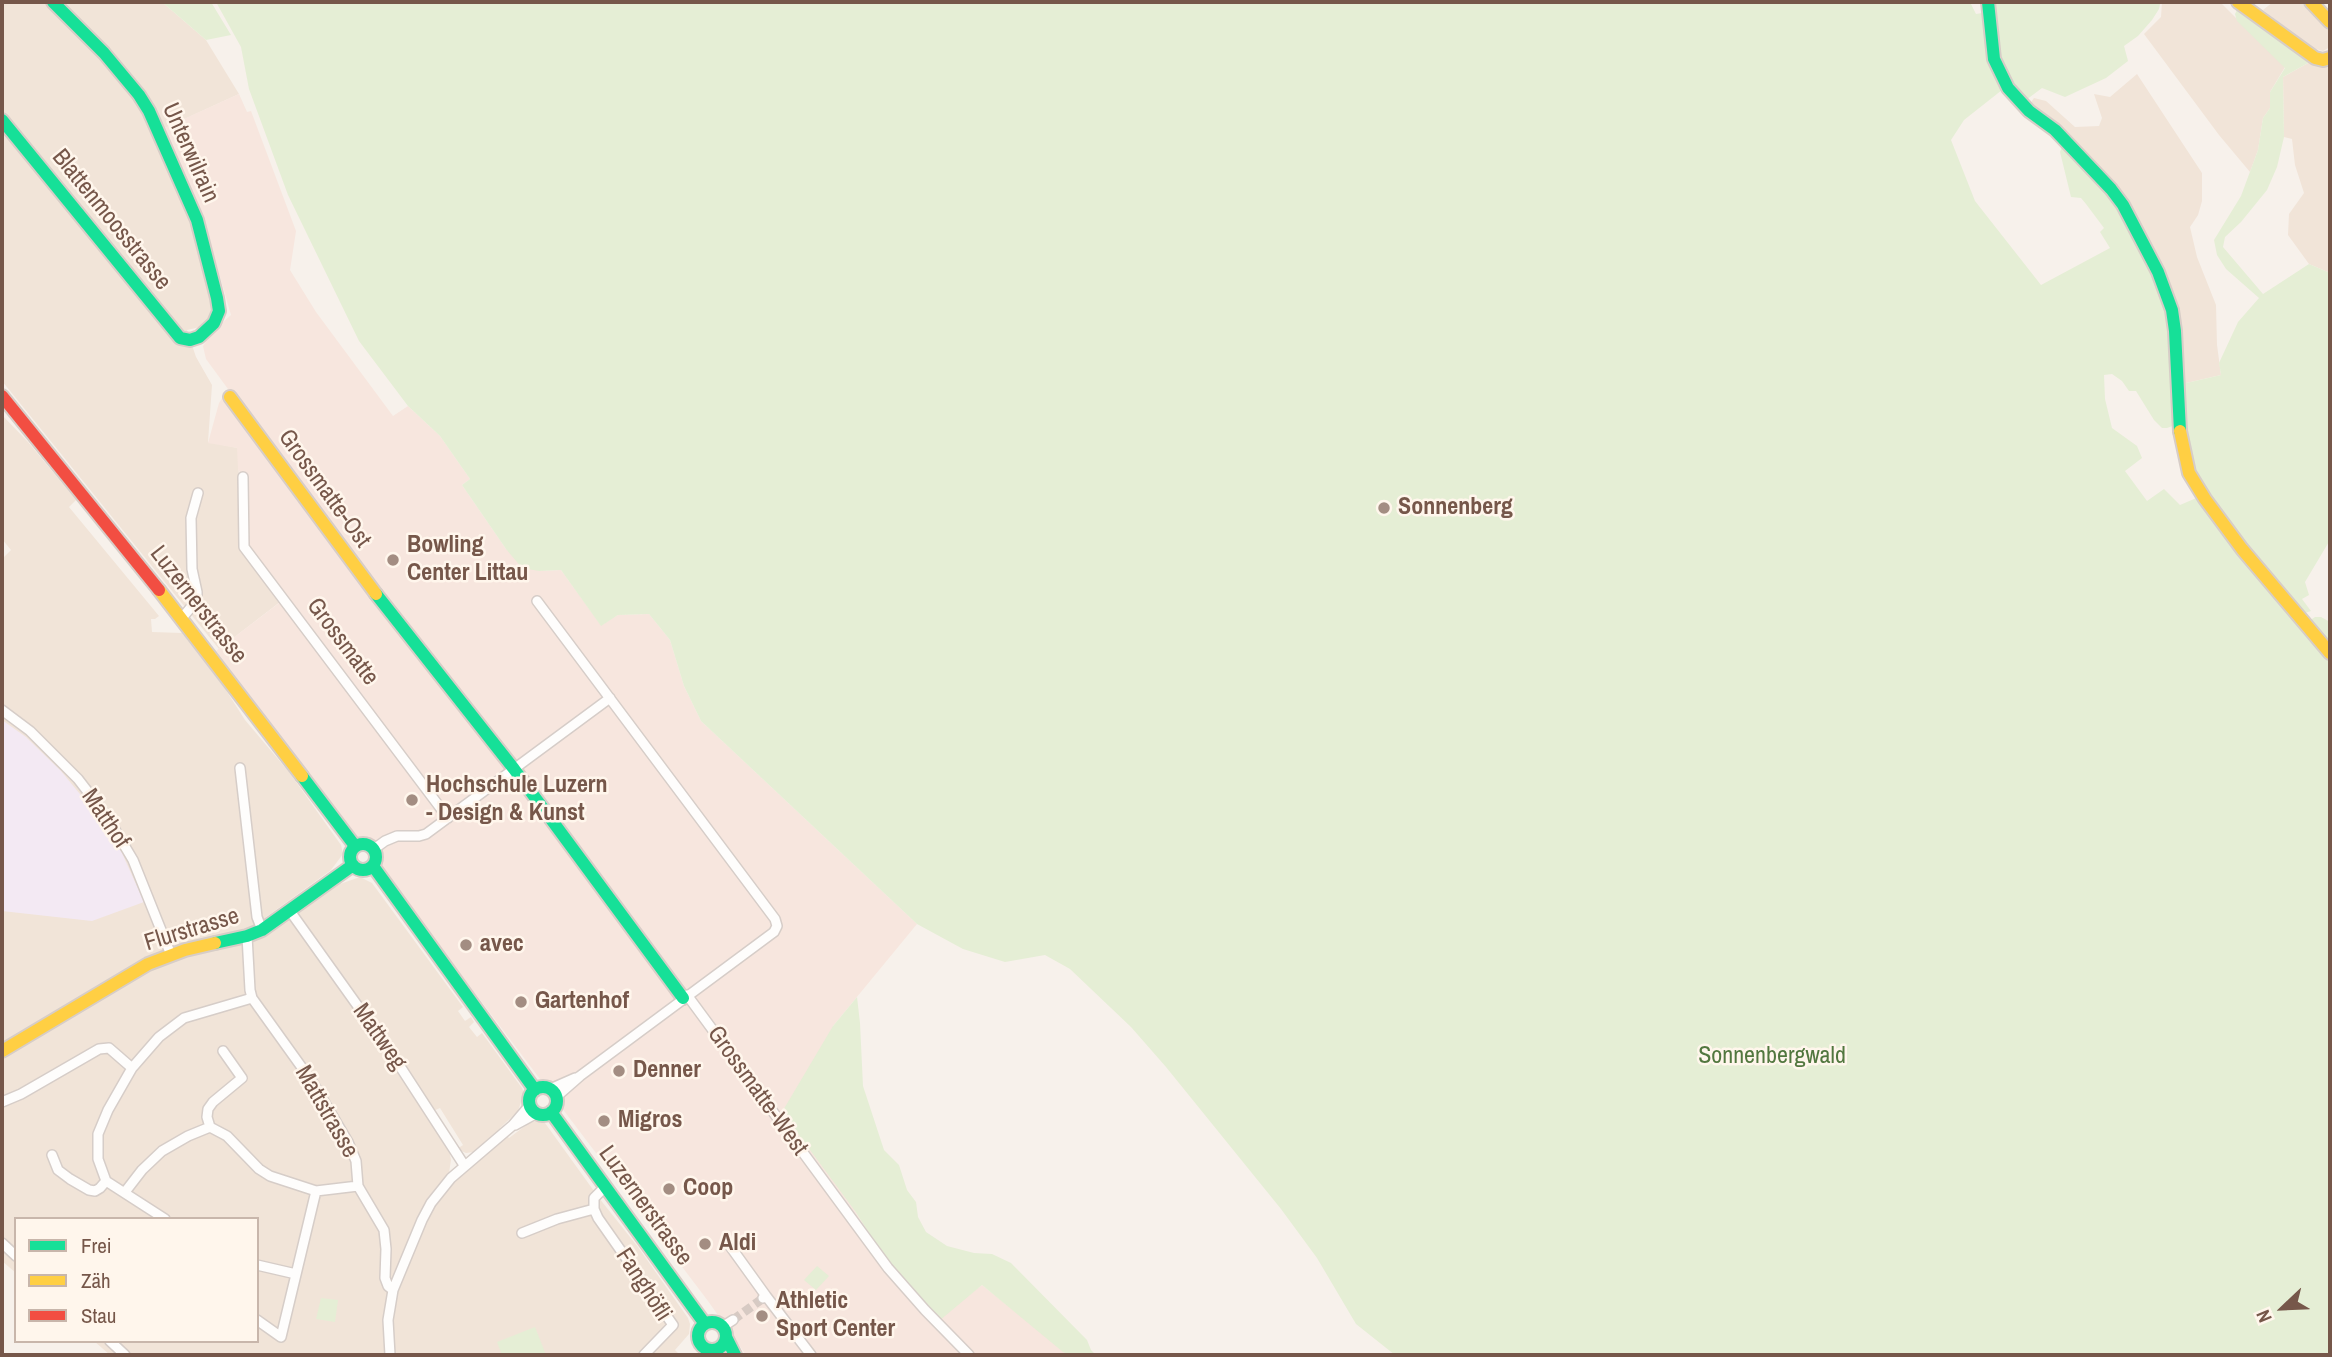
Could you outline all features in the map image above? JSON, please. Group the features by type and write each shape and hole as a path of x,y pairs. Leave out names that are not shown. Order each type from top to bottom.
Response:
{"street":[{"name":"Unterwilrain","path":"53,2 104,52 139,95 192,208 206,251 219,311 214,323 199,337 190,340"},
{"path":"1988,2 1994,59 2008,88 2029,111 2055,130 2110,189 2123,205 2158,272 2172,310 2180,429 2189,473 2242,549 2330,653"},
{"path":"2238,2 2315,58 2330,58"},
{"path":"2311,2 2330,22"},
{"name":"Blattenmoosstrasse","path":"2,120 177,334 184,340 190,340"},
{"name":"Luzernerstrasse","path":"2,396 182,618 355,846"},
{"name":"Grossmatte-Ost","path":"230,397 355,567 514,769"},
{"name":"Grossmatte","path":"243,477 244,547 448,818"},
{"path":"182,618 197,600 192,569 191,518 198,493"},
{"path":"537,601 775,919 777,926 774,932 580,1076 553,1093"},
{"path":"374,849 397,836 425,834 610,698"},
{"name":"Matthof","path":"2,710 30,731 78,779 108,818 141,879 171,955"},
{"path":"240,768 257,917 262,930"},
{"path":"514,769 685,997"},
{"path":"363,843 374,849 376,859 373,866 360,870 353,865 351,853 355,846 363,843"},
{"name":"Flurstrasse","path":"4,1045 133,971 171,955 262,930 353,865"},
{"path":"373,866 535,1090"},
{"name":"Mattweg","path":"290,911 396,1061 464,1166"},
{"name":"Mattstrasse","path":"247,936 252,998 313,1083 348,1142 356,1161 358,1186 384,1230 384,1278 393,1290"},
{"name":"Grossmatte-West","path":"685,997 888,1268 969,1355"},
{"path":"162,1217 106,1181 98,1159 98,1134 108,1110 132,1069 159,1037 178,1021 199,1012 252,998"},
{"path":"2,1102 105,1047 132,1069"},
{"path":"223,1051 242,1078 208,1109 210,1127 227,1136 259,1169 270,1176 316,1191 358,1186"},
{"path":"542,1088 553,1093 556,1106 551,1112 543,1115 533,1109 531,1097 535,1090 542,1088"},
{"path":"390,1355 388,1320 393,1290 422,1220 446,1183 533,1109"},
{"name":"Luzernerstrasse","path":"551,1112 705,1324"},
{"path":"125,1192 142,1170 162,1151 210,1127"},
{"path":"52,1154 58,1170 89,1190 95,1191 106,1181"},
{"path":"522,1233 557,1219 594,1209 595,1195 606,1186"},
{"path":"259,1321 281,1337 316,1191"},
{"name":"Fanghöfli","path":"594,1209 673,1325 644,1355"},
{"path":"730,1246 764,1297 811,1355"},
{"path":"259,1265 296,1274"},
{"path":"711,1350 699,1341 698,1332 705,1324 712,1322 727,1328"},
{"path":"691,1355 722,1346 727,1328"},
{"path":"727,1328 735,1355"},
{"path":"112,1343 125,1355"}],"shaded area":[{"path":"2,2 162,2 206,40 239,94 154,133 191,215 209,285 211,314 200,327 187,330 196,357 212,385 208,442 238,448 241,549 280,602 219,649 2,381"},
{"path":"2162,2 2220,2 2285,67 2270,92 2270,108 2263,118 2258,150 2250,172 2144,34 2161,17"},
{"path":"2273,2 2301,2 2329,31 2330,47 2323,51 2312,48 2263,10"},
{"path":"2310,62 2330,64 2330,273 2309,264 2288,235 2289,214 2304,193 2295,165 2292,139 2284,137 2283,77"},
{"path":"2137,74 2202,173 2202,201 2198,215 2190,227 2197,257 2216,305 2221,375 2182,384 2152,252 2030,104 2034,98 2046,101 2075,127 2099,126 2102,118 2094,94 2110,97"},
{"path":"239,94 247,112 251,111 296,231 290,270 316,312 393,416 408,406 440,436 470,479 462,485 506,549 539,571 561,570 601,625 618,615 649,614 670,640 684,686 701,721 917,924 833,1026 855,1211 913,1293 963,1299 982,1285 1070,1355 746,1355 708,1301 216,651 287,597 251,549 246,532 245,482 238,469 237,448 208,443 219,403 228,389 206,359 203,346 212,332 231,315 202,215 164,128"},
{"path":"2,415 76,500 69,507 159,616 151,619 152,632 182,633 224,687 245,720 289,772 341,845 343,854 331,870 266,917 264,938 290,920 294,922 393,1061 449,1149 449,1173 426,1204 413,1230 420,1233 438,1201 455,1180 507,1136 509,1138 529,1123 545,1123 688,1318 689,1334 675,1350 680,1355 110,1355 96,1343 259,1343 259,1217 14,1217 14,1271 2,1261 2,559 11,550 2,539"},
{"path":"2,720 26,737 61,771 98,816 122,853 144,902 92,921 2,911"},
{"path":"360,877 372,883 463,1007 458,1011 465,1021 471,1017 474,1022 469,1027 477,1037 482,1033 522,1088 524,1093 518,1111 501,1130 473,1152 466,1153 457,1149 463,1145 440,1108 433,1111 299,916 299,913 340,884"}],"green space":[{"path":"162,2 211,2 231,35 206,40"},
{"name":"Sonnenbergwald","path":"216,2 1970,2 1976,14 1982,13 1990,60 2002,90 1964,120 1951,140 1975,201 2041,285 2110,248 2100,232 2104,228 2086,204 2081,198 2071,197 2060,152 2062,147 2064,146 2111,194 2139,240 2168,311 2178,424 2162,428 2136,391 2129,391 2122,381 2112,374 2104,375 2105,399 2112,428 2137,446 2142,458 2125,471 2147,501 2164,489 2180,505 2201,496 2330,656 2330,1355 1395,1355 1356,1324 1317,1258 1281,1209 1166,1067 1131,1027 1070,969 1045,955 1005,962 963,949 917,924 701,721 684,686 670,640 649,614 618,615 601,626 561,570 539,571 522,568 462,485 470,479 440,436 408,406 359,341 288,195 249,89 241,47"},
{"path":"1994,2 2160,4 2152,20 2138,36 2124,46 2128,61 2106,78 2065,97 2042,88 2026,100 2016,89 2001,62"},
{"path":"2238,8 2308,63 2283,77 2284,137 2277,167 2267,190 2225,237 2223,247 2263,294 2309,264 2330,273 2330,540 2305,582 2309,595 2302,599 2311,611 2305,613 2300,612 2265,574 2189,466 2182,384 2221,375 2219,363 2238,322 2259,298 2226,269 2217,255 2214,240 2241,196 2258,150 2263,118 2270,108 2270,92 2285,68 2237,21 2235,14"},
{"path":"2315,617 2330,622 2330,651 2309,621"},
{"path":"857,997 863,1086 884,1150 899,1165 926,1232 947,1246 974,1253 992,1254 1011,1263 1087,1340 1096,1355 1070,1355 1063,1352 982,1285 939,1321 913,1293 782,1112 833,1026"},
{"path":"817,1266 829,1276 816,1290 804,1280"},
{"path":"321,1298 338,1300 335,1322 316,1319"},
{"path":"535,1327 546,1355 502,1355 497,1342"}],"tunnel":[{"path":"733,1320 762,1299"}],"traffic: fast":[{"path":"2,120 180,338 190,340 199,337 214,323 219,311 217,298 197,220 149,111 104,53 53,2"},
{"path":"1988,2 1994,59 2008,88 2029,111 2055,130 2111,189 2123,205 2158,272 2172,310 2175,331 2180,431"},
{"path":"376,594 514,769 683,998"},
{"path":"302,776 355,846"},
{"path":"363,844 372,848 376,857 372,866 363,870 354,866 350,857 354,848 363,844"},
{"path":"215,943 262,930 353,865"},
{"path":"373,866 535,1090"},
{"path":"543,1087 553,1091 557,1101 553,1111 543,1115 533,1111 529,1101 533,1091 543,1087"},
{"path":"551,1112 705,1324"},
{"path":"712,1322 722,1326 726,1336 722,1346 712,1350 702,1346 698,1336 702,1326 712,1322"},
{"path":"726,1337 735,1355"}],"traffic: slow":[{"path":"2238,2 2315,58 2330,58"},
{"path":"2311,2 2330,22"},
{"path":"230,397 376,594"},
{"path":"2180,431 2189,473 2205,499 2242,549 2330,653"},
{"path":"159,590 302,776"},
{"path":"2,1051 148,964 185,950 215,943"}],"traffic: jam":[{"path":"2,396 159,590"}],"place":[{"name":"Sonnenberg","path":"1384,508"},
{"name":"Bowling Center Littau","path":"393,560"},
{"name":"Hochschule Luzern - Design & Kunst","path":"412,800"},
{"name":"avec","path":"466,945"},
{"name":"Gartenhof","path":"521,1002"},
{"name":"Denner","path":"619,1071"},
{"name":"Migros","path":"604,1121"},
{"name":"Coop","path":"669,1189"},
{"name":"Aldi","path":"705,1244"},
{"name":"Athletic Sport Center","path":"762,1316"}]}
